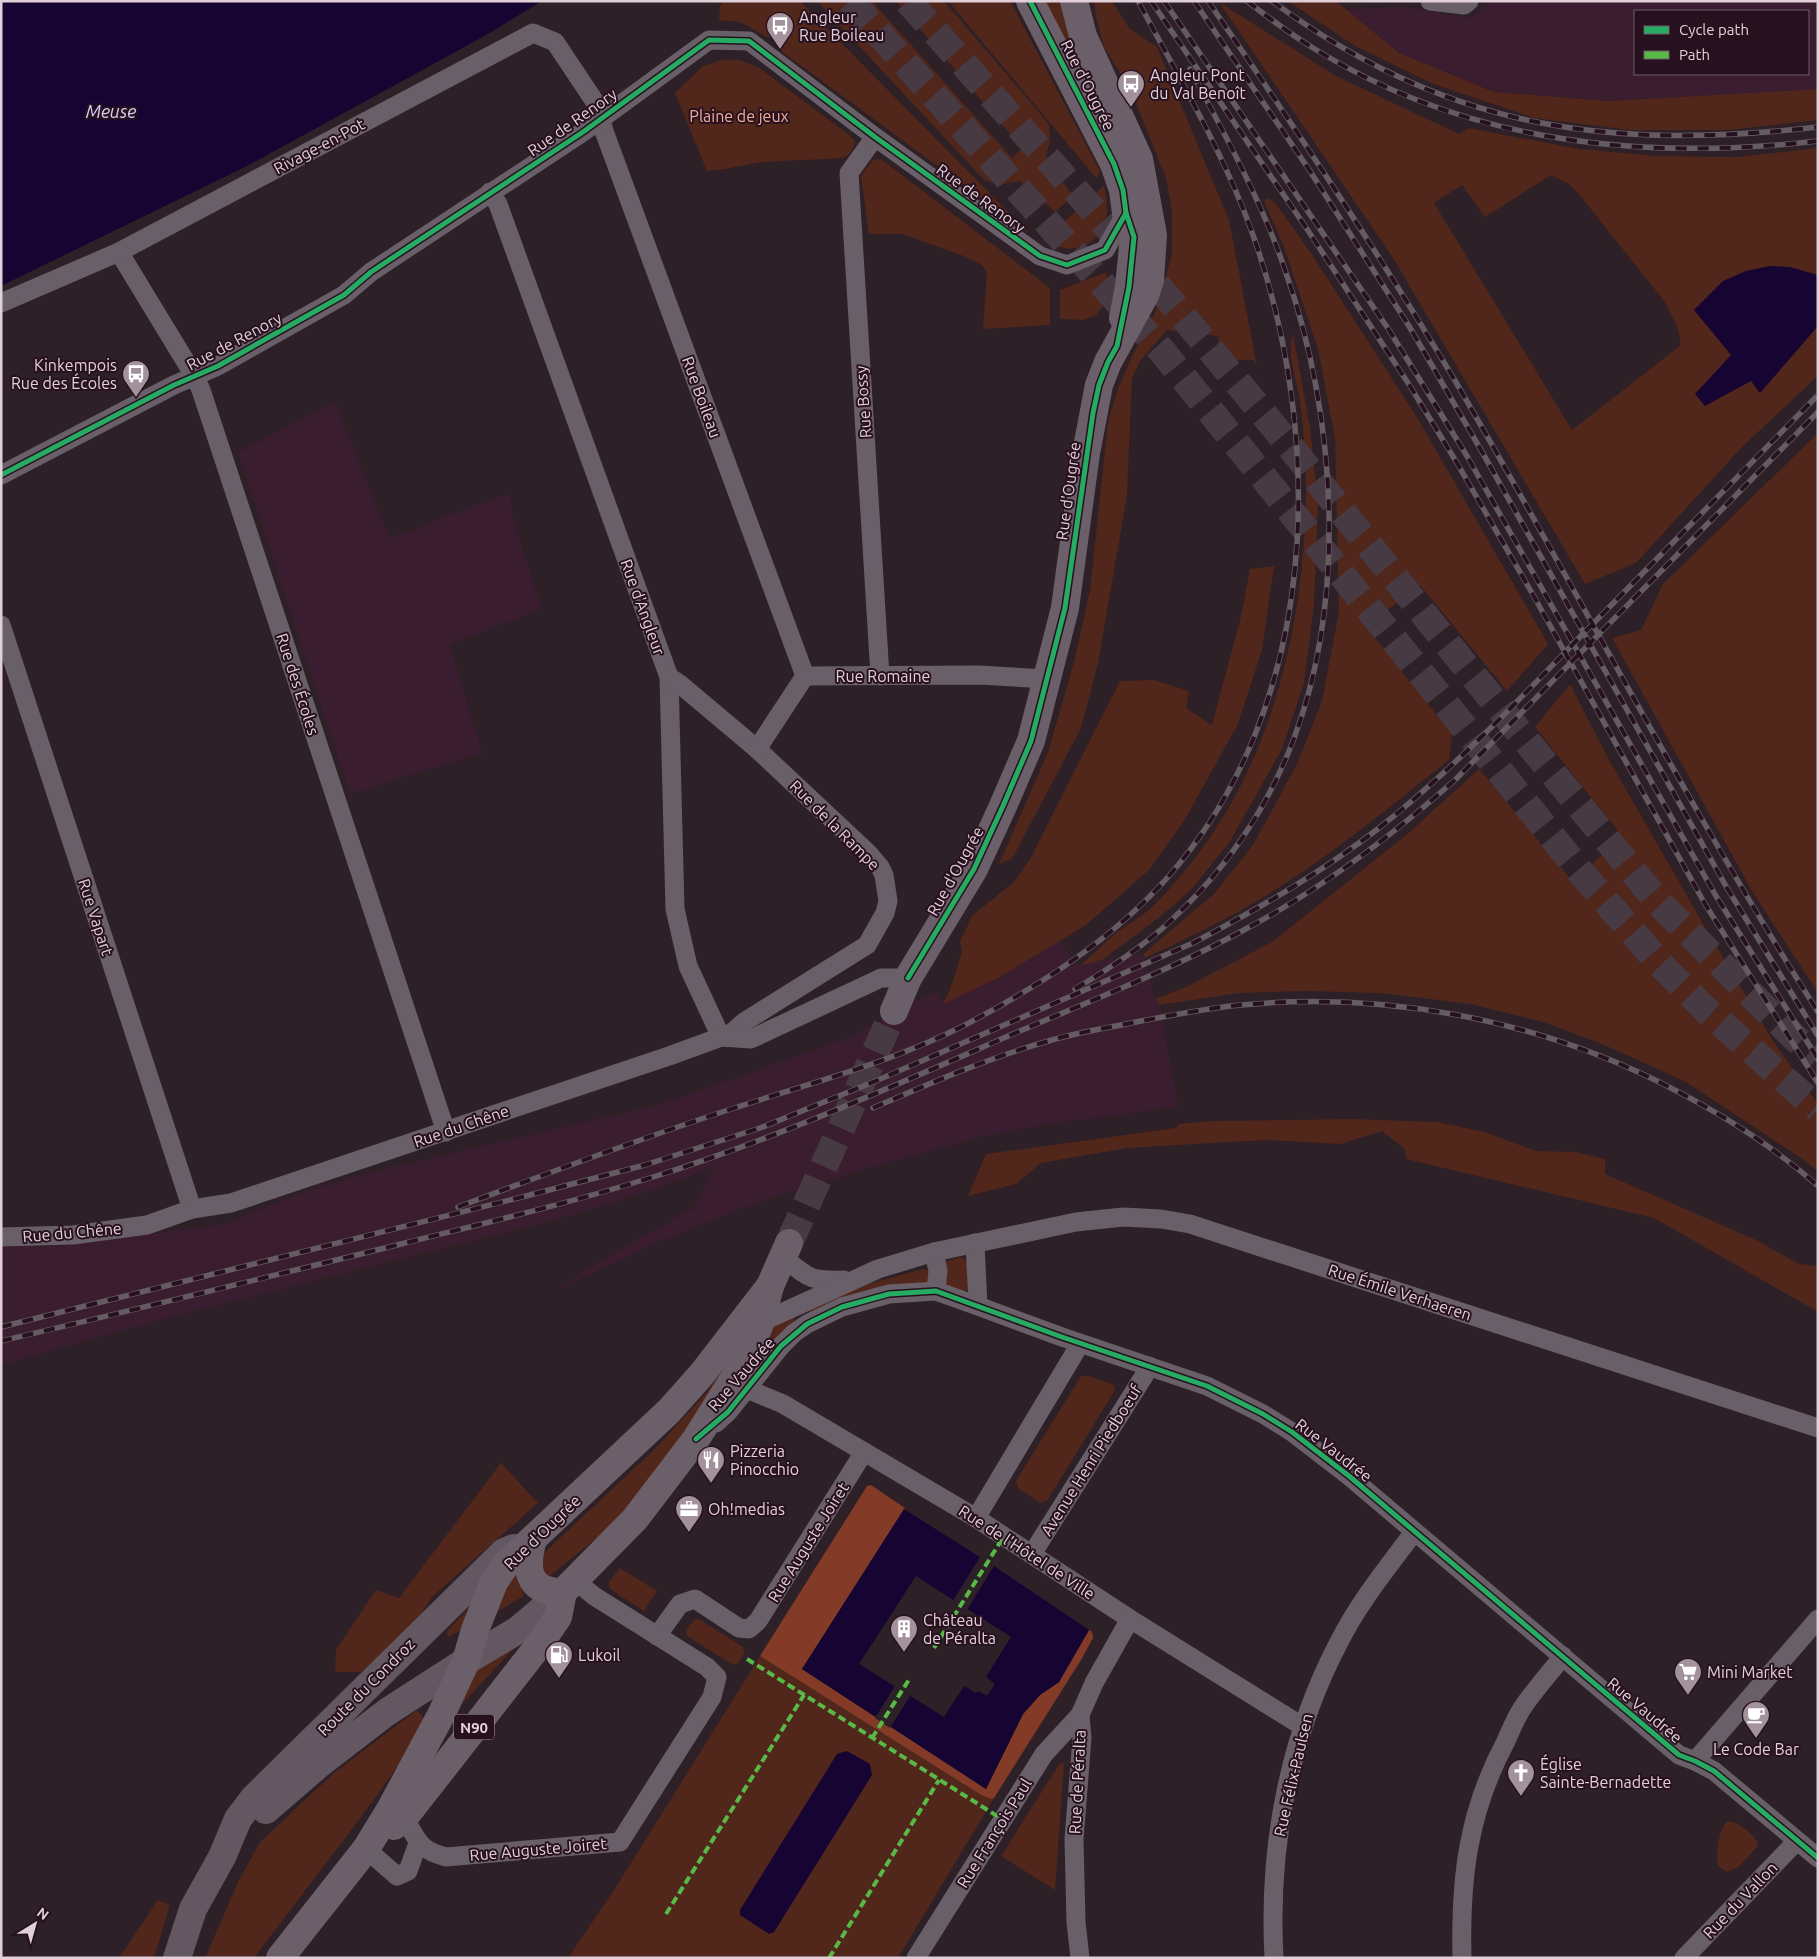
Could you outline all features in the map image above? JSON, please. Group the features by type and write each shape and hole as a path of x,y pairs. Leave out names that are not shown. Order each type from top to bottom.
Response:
{"main road":[{"name":"Rue d'Ougrée","path":"1030,1 1114,164 1123,190 1126,213 1134,237 1129,287 1117,346"},
{"name":"Rue d'Ougrée","path":"894,1011 908,978 974,869 1004,806 1031,741 1064,608 1093,413 1099,385 1108,362 1145,295 1150,280 1153,235 1139,159 1083,36 1074,1"},
{"name":"Rue d'Ougrée","path":"366,1849 404,1818 536,1649 558,1617 570,1586 635,1519 696,1440 738,1372 761,1321 770,1286 787,1251"},
{"name":"Rue d'Ougrée","path":"280,1958 366,1849 423,1752 466,1661 475,1630 494,1582 507,1563 669,1411 702,1374 770,1286"},
{"path":"533,1539 528,1562 533,1582 543,1589 554,1592 570,1586"},
{"name":"Route du Condroz","path":"177,1958 193,1909 222,1857 238,1819 254,1798 504,1552 533,1539"},
{"name":"Route du Condroz","path":"222,1857 271,1806 341,1746 387,1712 518,1630 570,1586"}],"street":[{"path":"1430,1 1464,5 1469,1"},
{"name":"Rivage-en-Pot","path":"1,303 119,252 533,33 555,42 597,105 600,118"},
{"name":"Rue de Renory","path":"1,475 174,385 195,377 344,295 371,272 583,132 709,40 749,41 875,137 1040,256 1067,265 1105,250 1126,213"},
{"name":"Rue Boileau","path":"600,118 610,150 805,676"},
{"name":"Rue Bossy","path":"875,137 849,172 880,676"},
{"name":"Rue d'Angleur","path":"490,192 498,204 669,677 675,909 688,966 724,1037"},
{"name":"Rue des Écoles","path":"119,252 195,377 446,1132"},
{"name":"Rue Vapart","path":"1,625 192,1209"},
{"name":"Rue Romaine","path":"805,676 979,675 1047,679"},
{"path":"757,748 805,676"},
{"name":"Rue de la Rampe","path":"669,677 681,684 757,748 880,867 887,886 888,901 885,914 868,945 744,1022 724,1037"},
{"name":"Rue du Chêne","path":"1,1237 73,1235 147,1225 192,1209 231,1203 724,1037 751,1039 881,978 908,978"},
{"name":"Rue Émile Verhaeren","path":"726,1343 761,1321 878,1269 934,1252 1076,1222 1123,1217 1161,1219 1190,1224 1818,1428"},
{"path":"975,1243 978,1306"},
{"name":"Rue Émile Verhaeren","path":"787,1251 807,1277 820,1281 853,1280"},
{"path":"934,1252 938,1271 936,1291"},
{"name":"Rue Vaudrée","path":"696,1440 728,1412 780,1346 807,1324 842,1307 888,1294 936,1291 1080,1344 1207,1386 1263,1414 1292,1432 1349,1476 1679,1755 1714,1771 1796,1842 1818,1858"},
{"path":"976,1518 1080,1344"},
{"name":"Avenue Henri Piedboeuf","path":"1032,1554 1149,1366"},
{"name":"Rue de l'Hôtel de Ville","path":"747,1389 784,1404 976,1518 1130,1619 1302,1726"},
{"name":"Rue Auguste Joiret","path":"418,1843 428,1852 446,1857 620,1842 712,1698 717,1677 707,1667 657,1636 680,1604 695,1599 739,1628 749,1629 758,1620 864,1452"},
{"name":"Rue Félix-Paulsen","path":"1274,1958 1272,1920 1277,1837 1302,1726 1339,1641 1371,1591 1414,1532"},
{"path":"570,1586 594,1596 657,1636"},
{"name":"Rue de Péralta","path":"1080,1958 1076,1922 1074,1839 1082,1738 1080,1715 1094,1683 1130,1619"},
{"path":"1695,1761 1818,1619"},
{"path":"1462,1958 1461,1915 1465,1865 1481,1795 1494,1763 1522,1708 1563,1656"},
{"name":"Rue François Paul","path":"916,1958 1044,1754 1080,1715"},
{"path":"366,1849 397,1876 408,1871 418,1843 404,1818"},
{"name":"Rue du Vallon","path":"1684,1958 1796,1842"}],"shaded area":[{"path":"1491,1 1818,1 1818,89 1609,101 1494,92 1399,53 1344,9 1405,7 1470,18"},
{"path":"335,401 389,537 408,532 470,507 509,494 516,529 542,609 450,644 482,753 350,794 238,453"},
{"path":"1059,941 1079,966 1102,960 1143,954 1155,999 1160,1005 1178,1107 1056,1123 985,1136 862,1170 763,1201 679,1233 549,1293 651,1231 693,1209 715,1167 646,1192 556,1220 178,1315 1,1365 1,1246 59,1246 224,1224 293,1196 358,1175 658,1105 851,1037 936,991 942,1005 998,978"},
{"path":"871,1485 905,1508 802,1669 986,1789 1023,1714 1040,1695 1059,1682 1089,1630 1092,1632 1093,1638 1081,1660 994,1798 991,1799 981,1795 760,1656 867,1486"}],"green space":[{"path":"725,1 800,1 1031,235 780,50 783,42 773,34 769,38 740,22 719,20 720,6"},
{"path":"817,1 872,1 1012,158 1022,148 896,1 944,1 1049,124 1050,139 1046,158 1073,196 1055,212 1020,181 1003,184 985,181"},
{"path":"948,1 1010,1 1100,171 1097,179"},
{"path":"1044,1 1063,1 1070,48 1069,48"},
{"path":"1094,1 1112,1 1129,28 1157,47 1229,220 1257,367 1254,360 1219,360 1218,336 1167,330 1140,361 1132,378 1127,495 1098,664 1081,728 1012,859 999,864 1048,752 1074,662 1090,590 1108,422 1118,388 1134,352 1154,315 1172,252 1172,212 1166,178 1131,91 1104,47"},
{"path":"1288,1 1336,1 1399,53 1494,92 1609,101 1818,89 1818,120 1729,130 1630,130 1534,118 1431,83 1355,46"},
{"path":"1219,2 1336,76 1459,134 1469,128 1579,149 1657,156 1737,157 1818,148 1818,376 1742,447 1636,563 1585,584 1393,258","holes":["1551,175 1569,184 1665,302 1678,329 1681,345 1572,430 1434,203 1462,185 1485,217"]},
{"name":"Plaine de jeux","path":"721,60 740,60 758,67 848,134 855,141 851,151 843,158 765,162 707,171 675,93 702,67"},
{"path":"879,159 1050,288 1050,325 983,329 987,271 979,263 902,234 869,234 861,176 873,160"},
{"path":"1104,186 1107,203 1106,219 1104,226 1095,239 1087,244 1071,249 1042,241"},
{"path":"1269,198 1276,204 1311,253 1418,419 1548,644 1507,691 1420,585 1366,627 1452,734 1449,760 1361,829 1293,878 1224,919 1145,958 1143,954 1214,894 1253,845 1297,764 1322,701 1339,611 1335,438 1318,349 1284,247 1264,201"},
{"path":"1105,273 1109,278 1108,299 1096,315 1084,320 1060,319 1060,290"},
{"path":"1293,334 1310,427 1318,504 1314,604 1304,683 1282,749 1229,843 1190,891 1161,916 1102,960 1079,966 1119,931 1151,908 1194,860 1226,812 1252,761 1273,707 1288,652 1298,595 1304,538 1305,460 1300,401 1291,358"},
{"path":"1818,433 1818,993 1752,891 1612,638 1641,630 1663,584"},
{"path":"1274,566 1262,650 1238,724 1184,821 1149,870 1086,925 998,978 942,1005 950,990 962,952 960,941 973,915 1014,882 1030,859 1120,681 1154,680 1189,691 1186,708 1212,725 1241,616 1250,569"},
{"path":"1570,684 1608,758 1702,922 1773,1041 1818,1104 1818,1172 1804,1160 1686,1082 1602,1044 1543,1022 1470,1004 1381,993 1307,991 1239,993 1160,1005 1155,999 1186,987 1272,942 1405,836 1479,769 1572,881 1623,837 1535,727"},
{"path":"1352,1119 1437,1122 1484,1132 1536,1151 1576,1152 1605,1159 1605,1174 1756,1240 1799,1264 1818,1266 1818,1312 1654,1218 1406,1159 1405,1149 1382,1131 1341,1144 1266,1140 1127,1148 1041,1163 1016,1184 968,1196 986,1154 1176,1128 1179,1124 1211,1121"},
{"path":"961,1257 967,1261 967,1289 965,1292 946,1288 945,1262"},
{"path":"923,1269 931,1271 930,1283 811,1315 806,1307 839,1292"},
{"path":"792,1314 797,1322 753,1370 766,1331"},
{"path":"732,1357 729,1371 637,1497 599,1536 546,1579 540,1559 544,1553 657,1447 705,1394"},
{"path":"1081,1376 1089,1376 1114,1385 1115,1390 1047,1501 1040,1503 1018,1488 1016,1481"},
{"path":"501,1463 538,1503 432,1597 422,1613 361,1672 335,1672 336,1650 376,1590 399,1598"},
{"path":"620,1568 657,1591 644,1611 610,1589 609,1582"},
{"path":"517,1572 524,1596 495,1613 489,1610"},
{"path":"477,1588 469,1626 448,1637 446,1632 473,1604"},
{"path":"699,1619 743,1647 745,1652 737,1664 733,1665 687,1636 686,1631 694,1620"},
{"path":"524,1637 452,1715 471,1665"},
{"path":"760,1656 981,1795 990,1799 994,1798 898,1958 568,1958 616,1887"},
{"path":"417,1710 427,1722 407,1753 254,1958 205,1958 238,1882 260,1842 334,1773"},
{"path":"1060,1763 1064,1764 1055,1890 1001,1856"},
{"path":"1731,1821 1755,1838 1758,1846 1738,1867 1727,1872 1718,1866 1717,1855 1724,1825"},
{"path":"158,1900 170,1905 154,1958 119,1958"}],"water":[{"name":"Meuse","path":"1,1 542,1 488,34 247,166 1,286"},
{"path":"1770,266 1790,267 1818,275 1818,326 1760,393 1751,381 1705,406 1695,394 1731,355 1694,310 1723,281 1746,271"},
{"path":"904,1509 994,1566 1089,1630 1059,1682 1040,1695 1023,1714 986,1789 802,1669","holes":["916,1576 1011,1637 986,1677 995,1684 987,1696 978,1691 976,1693 964,1686 944,1717 859,1664"]},
{"path":"847,1751 870,1764 872,1775 774,1932 769,1934 740,1915 740,1910 837,1754"}],"pier":[{"path":"980,1557 994,1566 967,1610 953,1601"},
{"path":"895,1686 910,1696 890,1728 875,1718"}],"tunnel":[{"path":"850,1 1162,351 1578,869 1659,963 1706,1010 1818,1109"},
{"path":"908,1 1092,209 1177,309 1659,903 1795,1038 1818,1057"},
{"path":"789,1243 894,1011"}],"railway":[{"path":"458,1207 660,1133 878,1062 908,1051 965,1025 1047,978 1099,941 1123,921 1168,877 1218,808 1256,733 1281,653 1295,569 1298,484 1292,399 1277,315 1253,235 1215,145 1138,1"},
{"path":"1151,1 1307,229 1410,386 1532,593 1705,904 1818,1083"},
{"path":"1164,1 1389,330 1467,456 1716,896 1818,1059"},
{"path":"1194,1 1308,168 1409,326 1481,450 1727,888 1818,1036"},
{"path":"1208,1 1334,188 1454,379 1723,856 1818,1012"},
{"path":"1247,1 1318,51 1376,82 1436,107 1497,126 1560,138 1623,146 1753,147 1818,141"},
{"path":"1272,1 1337,44 1401,78 1466,103 1532,121 1599,131 1669,135 1742,134 1818,127"},
{"path":"1075,989 1122,959 1165,926 1207,883 1243,838 1271,789 1294,739 1311,685 1322,630 1328,572 1328,482 1321,419 1303,327 1284,267 1264,216 1241,166 1190,69"},
{"path":"1,1327 645,1165 760,1128 878,1080 1193,943 1265,904 1312,875 1379,828 1405,807 1505,714 1818,395"},
{"path":"1,1341 527,1212 700,1162 884,1090 1133,983 1217,944 1273,914 1328,879 1381,841 1456,779 1818,412"},
{"path":"873,1108 1006,1054 1073,1035 1136,1022 1230,1006 1286,1002 1343,1002 1399,1006 1455,1014 1509,1027 1563,1043 1616,1062 1707,1107 1783,1157 1818,1186"}],"marked path":[{"path":"934,1648 1004,1536"},
{"path":"747,1659 1002,1819"},
{"path":"872,1738 910,1678"},
{"path":"666,1914 804,1695"},
{"path":"829,1958 939,1780"}],"cycle path":[{"path":"908,978 974,869 1031,741 1065,608 1093,413 1099,385 1117,346 1129,287 1134,237 1126,213 1123,190 1114,164 1030,1"},
{"path":"1,475 174,385 218,366 344,295 371,272 583,132 709,40 749,41 875,137 1040,256 1067,265 1105,250 1126,213"},
{"path":"696,1439 728,1412 781,1346 807,1324 842,1307 889,1294 936,1291 1062,1337 1207,1386 1263,1414 1292,1432 1349,1476 1679,1755 1714,1771 1818,1858"}],"place":[{"name":"Angleur Rue Boileau","path":"780,50"},
{"name":"Angleur Pont du Val Benoît","path":"1131,108"},
{"name":"Kinkempois Rue des Écoles","path":"136,398"},
{"name":"Pizzeria Pinocchio","path":"711,1484"},
{"name":"Oh!medias","path":"689,1533"},
{"name":"Château de Péralta","path":"904,1653"},
{"name":"Lukoil","path":"559,1679"},
{"name":"Mini Market","path":"1688,1696"},
{"name":"Le Code Bar","path":"1756,1739"},
{"name":"Église Sainte-Bernadette","path":"1521,1797"}]}
